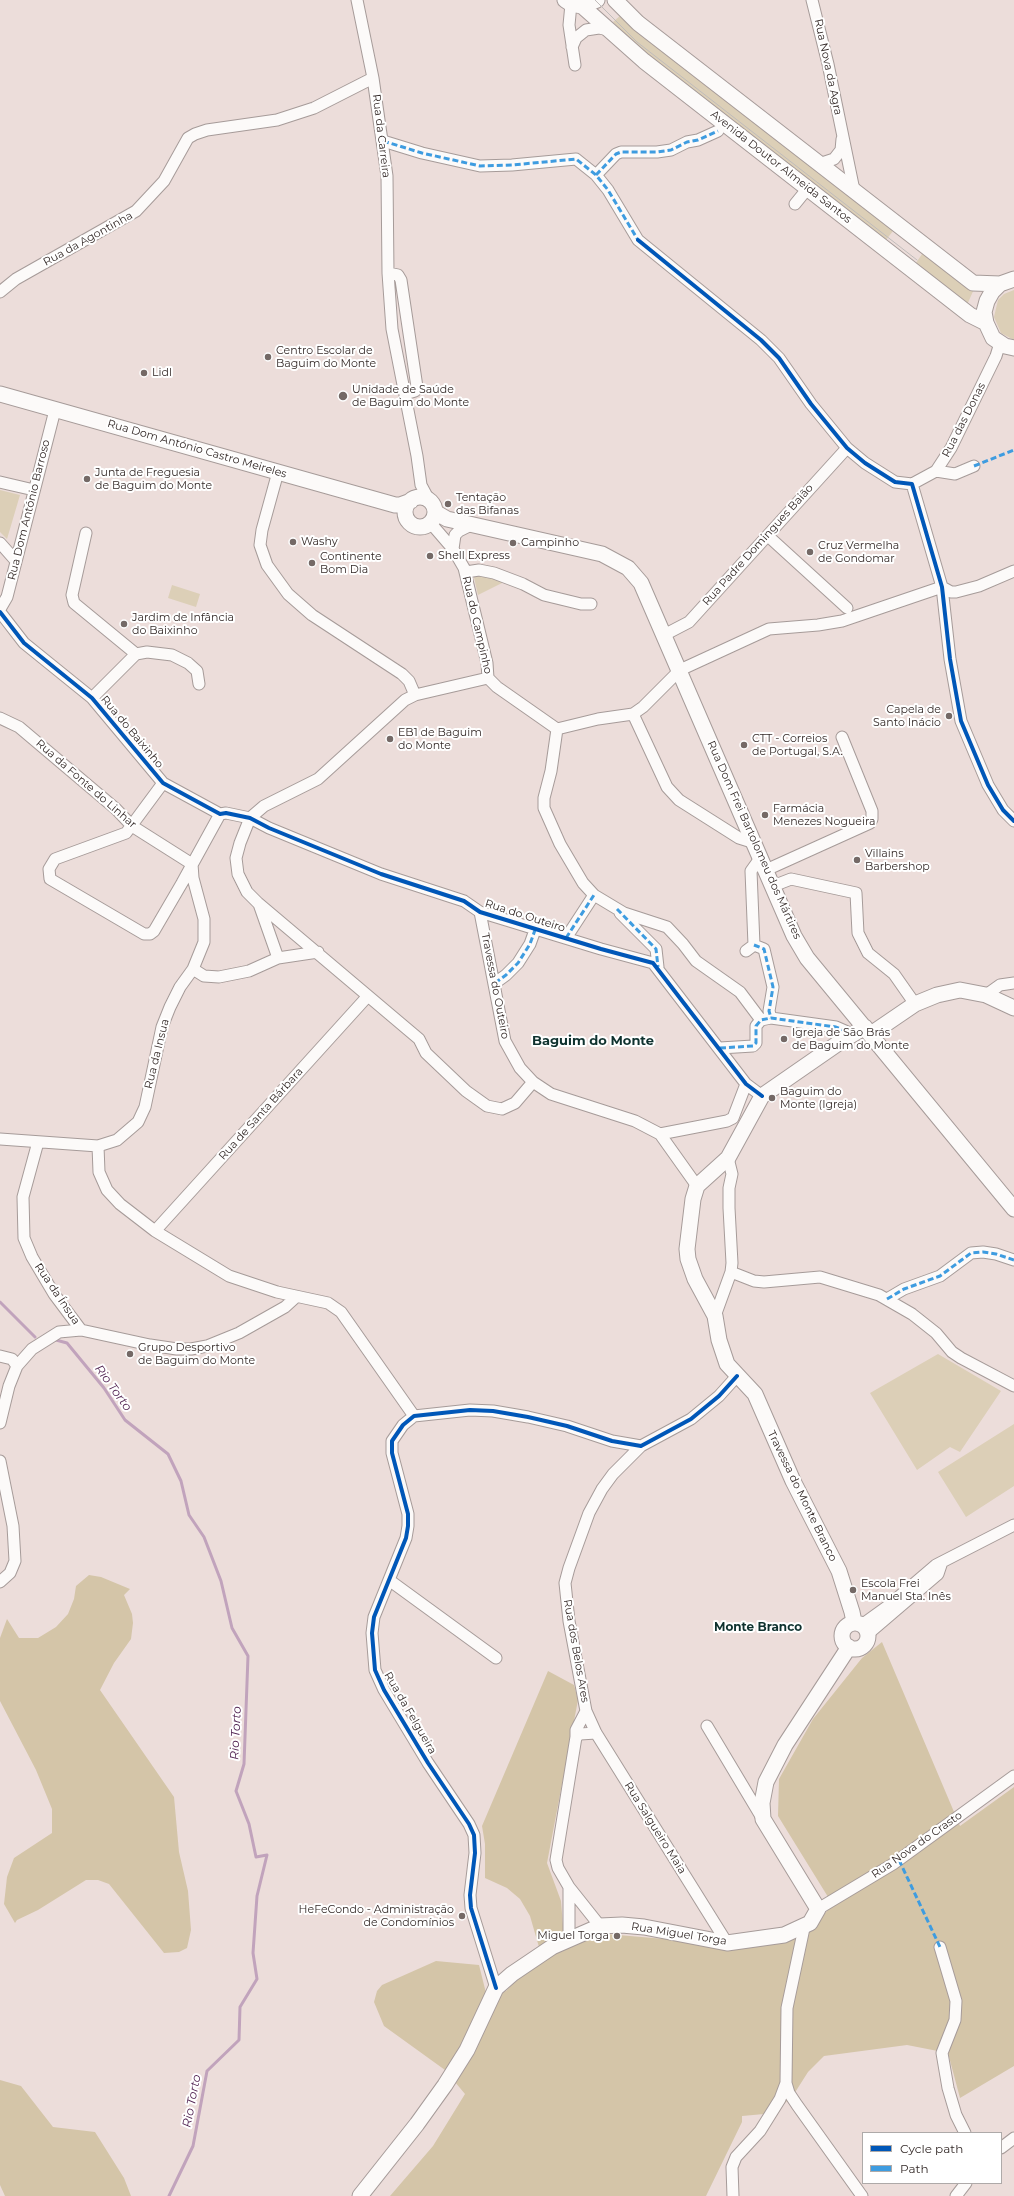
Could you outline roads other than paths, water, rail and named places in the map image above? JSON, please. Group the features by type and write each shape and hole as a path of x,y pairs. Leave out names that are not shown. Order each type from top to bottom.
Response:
{"main road":[{"path":"573,3 597,0"},
{"path":"615,0 638,23 974,283 1007,282"},
{"name":"Avenida Doutor Almeida Santos","path":"573,3 608,30 644,61 970,315 986,323"},
{"path":"1007,282 992,292 986,301 984,312 986,323 993,338 1000,343 1014,348"},
{"name":"Rua Dom António Castro Meireles","path":"0,394 395,505 425,508 471,525 602,554 618,561 641,583 672,652"},
{"name":"Rua Dom Frei Bartolomeu dos Mártires","path":"672,652 794,936 807,958 863,1031"},
{"path":"737,1376 727,1364 719,1340 715,1316 695,1279 688,1259 688,1239 693,1199 697,1186 728,1158 762,1096 863,1031 915,1004 936,995 960,990 986,995 1014,1008"},
{"path":"863,1031 1014,1209"},
{"name":"Travessa do Monte Branco","path":"737,1376 755,1394 793,1480 839,1571 852,1612 862,1627"},
{"path":"846,1626 862,1627 867,1642 861,1648 849,1647 843,1641 842,1633 846,1626"},
{"path":"804,1928 810,1923 818,1909 763,1819 762,1803 766,1782 785,1745 849,1647"},
{"name":"Rua Miguel Torga","path":"600,1926 622,1925 644,1927 727,1943 784,1935 804,1928"},
{"path":"360,2196 417,2124 449,2079 467,2050 496,1988 532,1959 569,1939 600,1926"}],"street":[{"name":"Rua da Carreira","path":"357,0 373,78 386,176 388,273 392,329 425,508"},
{"name":"Rua Nova da Agra","path":"812,0 828,64 854,190"},
{"path":"573,3 569,25 576,65"},
{"path":"572,47 576,38 586,30 599,28 608,30"},
{"name":"Rua da Agontinha","path":"0,292 16,279 136,212 164,181 188,138 207,130 277,120 314,108 373,78"},
{"path":"596,174 616,154 621,152 656,152 671,150 687,142 698,140 718,131"},
{"name":"Rua Nova da Agra","path":"819,164 834,159 840,150 842,135"},
{"path":"382,141 422,154 480,166 512,165 576,159 596,174 608,190 638,240 761,340 779,358 811,404 847,448 865,463 890,479 896,482 912,484 942,587 950,659 961,721 988,785 1003,810 1014,821"},
{"path":"795,204 808,188"},
{"path":"388,273 395,274 400,277 417,387 415,391 405,394"},
{"path":"392,329 408,326"},
{"name":"Rua das Donas","path":"912,484 936,471 951,448 996,356 1000,343"},
{"name":"Rua Dom António Barroso","path":"0,608 7,597 55,410"},
{"name":"Rua Padre Domingues Baião","path":"664,635 689,622 847,448"},
{"path":"936,471 955,474 974,466"},
{"path":"278,472 262,530 260,545 267,565 288,594 312,615 402,674 409,681 415,695"},
{"path":"0,482 34,490"},
{"name":"Rua do Campinho","path":"425,508 434,527 453,549 466,572 487,663 488,678 542,721 553,725 557,730"},
{"path":"453,549 455,535 459,530 471,525"},
{"path":"86,533 72,595 74,603 136,654"},
{"path":"768,536 847,608"},
{"path":"0,543 16,561"},
{"path":"466,572 479,570 494,573 513,579 544,595 581,604 591,604"},
{"path":"863,1031 836,1026 766,1019 740,992 696,962 683,944 667,927 617,909 594,895 583,883 560,844 544,808 544,798 551,771 557,730 598,718 633,714 643,707 680,670 768,629 818,625 842,621 942,587 951,592 956,592 979,586 1014,571"},
{"name":"Rua do Baixinho","path":"0,612 24,643 92,698 163,783 220,814 226,813 250,818"},
{"path":"92,698 136,654 147,652 179,658 194,667 199,676 199,684"},
{"path":"488,678 415,695 397,707 318,779 264,806 250,818 236,858 238,874 247,892 258,903 318,952 367,997 419,1039 426,1053 466,1091 487,1106 502,1109 508,1108 522,1096 533,1082"},
{"path":"633,714 667,788 678,800 739,838 755,843"},
{"name":"Rua da Fonte do Linhar","path":"0,718 19,727 116,809 132,826 192,864"},
{"path":"720,1048 753,1046 756,1043 756,1026 766,1019 774,991 764,949 750,948 751,870 870,823 872,819 872,811 842,737"},
{"path":"163,783 126,833 122,836 55,859 49,869 50,879 144,934 150,934 154,931 220,814"},
{"name":"Rua do Outeiro","path":"250,818 269,828 381,874 464,901 480,912 535,930 654,963 658,966"},
{"name":"Rua da Insua","path":"0,1139 98,1146 117,1140 138,1122 145,1107 162,1027 180,987 193,969 204,942 204,919 193,878 192,864"},
{"path":"773,886 791,879 856,893 858,933 868,953 894,974 915,1004"},
{"path":"566,938 594,895"},
{"path":"258,903 278,958"},
{"path":"617,909 656,949 658,966 746,1084 762,1096"},
{"name":"Travessa do Outeiro","path":"480,912 495,984 504,1041 520,1068 533,1082 551,1094 635,1120 660,1134"},
{"path":"495,984 518,963 530,944 535,930"},
{"path":"193,969 204,976 219,977 250,971 278,958 318,952"},
{"path":"986,995 1000,985 1014,983"},
{"name":"Rua de Santa Bárbara","path":"155,1231 367,997"},
{"path":"697,1186 660,1134 727,1121 736,1114 746,1084"},
{"name":"Rua da Ínsua","path":"38,1142 23,1197 24,1238 32,1257 54,1294 81,1330"},
{"path":"98,1146 99,1172 106,1190 120,1204 155,1231 229,1276 296,1297 328,1303 341,1312 414,1416 470,1410 493,1411 567,1426 612,1442 641,1446 691,1419 719,1396 737,1376"},
{"path":"715,1316 731,1272 732,1249 729,1188 732,1174 728,1158"},
{"path":"887,1299 904,1289 940,1276 971,1253 996,1254 1014,1260"},
{"path":"731,1272 754,1281 764,1282 820,1277 879,1295 912,1314 936,1333 952,1352 1014,1386"},
{"path":"0,1423 5,1386 18,1366 32,1349 54,1334 66,1330 81,1330 150,1345 177,1349 191,1349 207,1346 240,1333 285,1307 296,1297"},
{"path":"0,1356 12,1359 18,1366"},
{"name":"Rua da Felgueira","path":"414,1416 398,1431 391,1446 408,1514 408,1526 406,1538 374,1617 372,1633 375,1670 384,1690 428,1763 469,1824 474,1835 475,1853 470,1895 471,1908 496,1988"},
{"name":"Rua dos Belos Ares","path":"586,1711 569,1621 566,1583 569,1568 589,1513 602,1489 613,1474 641,1446"},
{"path":"0,1461 13,1526 15,1561 10,1573 0,1582"},
{"path":"862,1627 938,1574 942,1562 1014,1525"},
{"path":"389,1580 496,1658"},
{"path":"586,1711 576,1730 556,1860 558,1868 569,1887 600,1926"},
{"name":"Rua Salgueiro Maia","path":"586,1711 596,1733 727,1943"},
{"path":"707,1726 763,1819"},
{"path":"576,1737 580,1734 596,1733"},
{"name":"Rua Nova do Crasto","path":"818,1909 892,1864 1014,1776"},
{"path":"569,1887 569,1939"},
{"path":"804,1928 787,2008 786,2083 789,2093 797,2106 862,2196"},
{"path":"940,1947 956,2006 955,2020 942,2053 954,2108 965,2132"},
{"path":"733,2196 732,2167 736,2158 760,2132 780,2099 786,2083"},
{"path":"1002,2147 1014,2138"},
{"path":"956,2196 964,2184"}],"waterway":[{"name":"Rio Torto","path":"0,1302 35,1337"},
{"name":"Rio Torto","path":"56,1340 67,1343 104,1388 125,1420 168,1454 181,1481 189,1515 204,1537 221,1581 232,1628 248,1656 244,1764 236,1791 249,1824 256,1857 267,1855 257,1896 253,1953 257,1979 240,2007 239,2040 207,2071 193,2146 169,2196"}],"tram line":[{"path":"595,0 637,42 917,260"}],"place":[{"name":"Centro Escolar de Baguim do Monte","path":"268,357"},
{"name":"Lidl","path":"144,373"},
{"name":"Unidade de Saúde de Baguim do Monte","path":"343,396"},
{"name":"Junta de Freguesia de Baguim do Monte","path":"87,479"},
{"name":"Tentação das Bifanas","path":"448,504"},
{"name":"Washy","path":"293,542"},
{"name":"Campinho","path":"513,543"},
{"name":"Cruz Vermelha de Gondomar","path":"810,552"},
{"name":"Shell Express","path":"430,556"},
{"name":"Continente Bom Dia","path":"312,563"},
{"name":"Jardim de Infância do Baixinho","path":"124,624"},
{"name":"Capela de Santo Inácio","path":"949,716"},
{"name":"EB1 de Baguim do Monte","path":"390,739"},
{"name":"CTT - Correios de Portugal, S.A.","path":"744,745"},
{"name":"Farmácia Menezes Nogueira","path":"765,815"},
{"name":"Villains Barbershop","path":"857,860"},
{"name":"Igreja de São Brás de Baguim do Monte","path":"784,1039"},
{"name":"Baguim do Monte (Igreja)","path":"772,1098"},
{"name":"Grupo Desportivo de Baguim do Monte","path":"130,1354"},
{"name":"Escola Frei Manuel Sta. Inês","path":"853,1590"},
{"name":"HeFeCondo - Administração de Condomínios","path":"462,1916"},
{"name":"Miguel Torga","path":"617,1936"}],"district":[{"name":"Baguim do Monte","path":"593,1041"},
{"name":"Monte Branco","path":"758,1627"}]}
